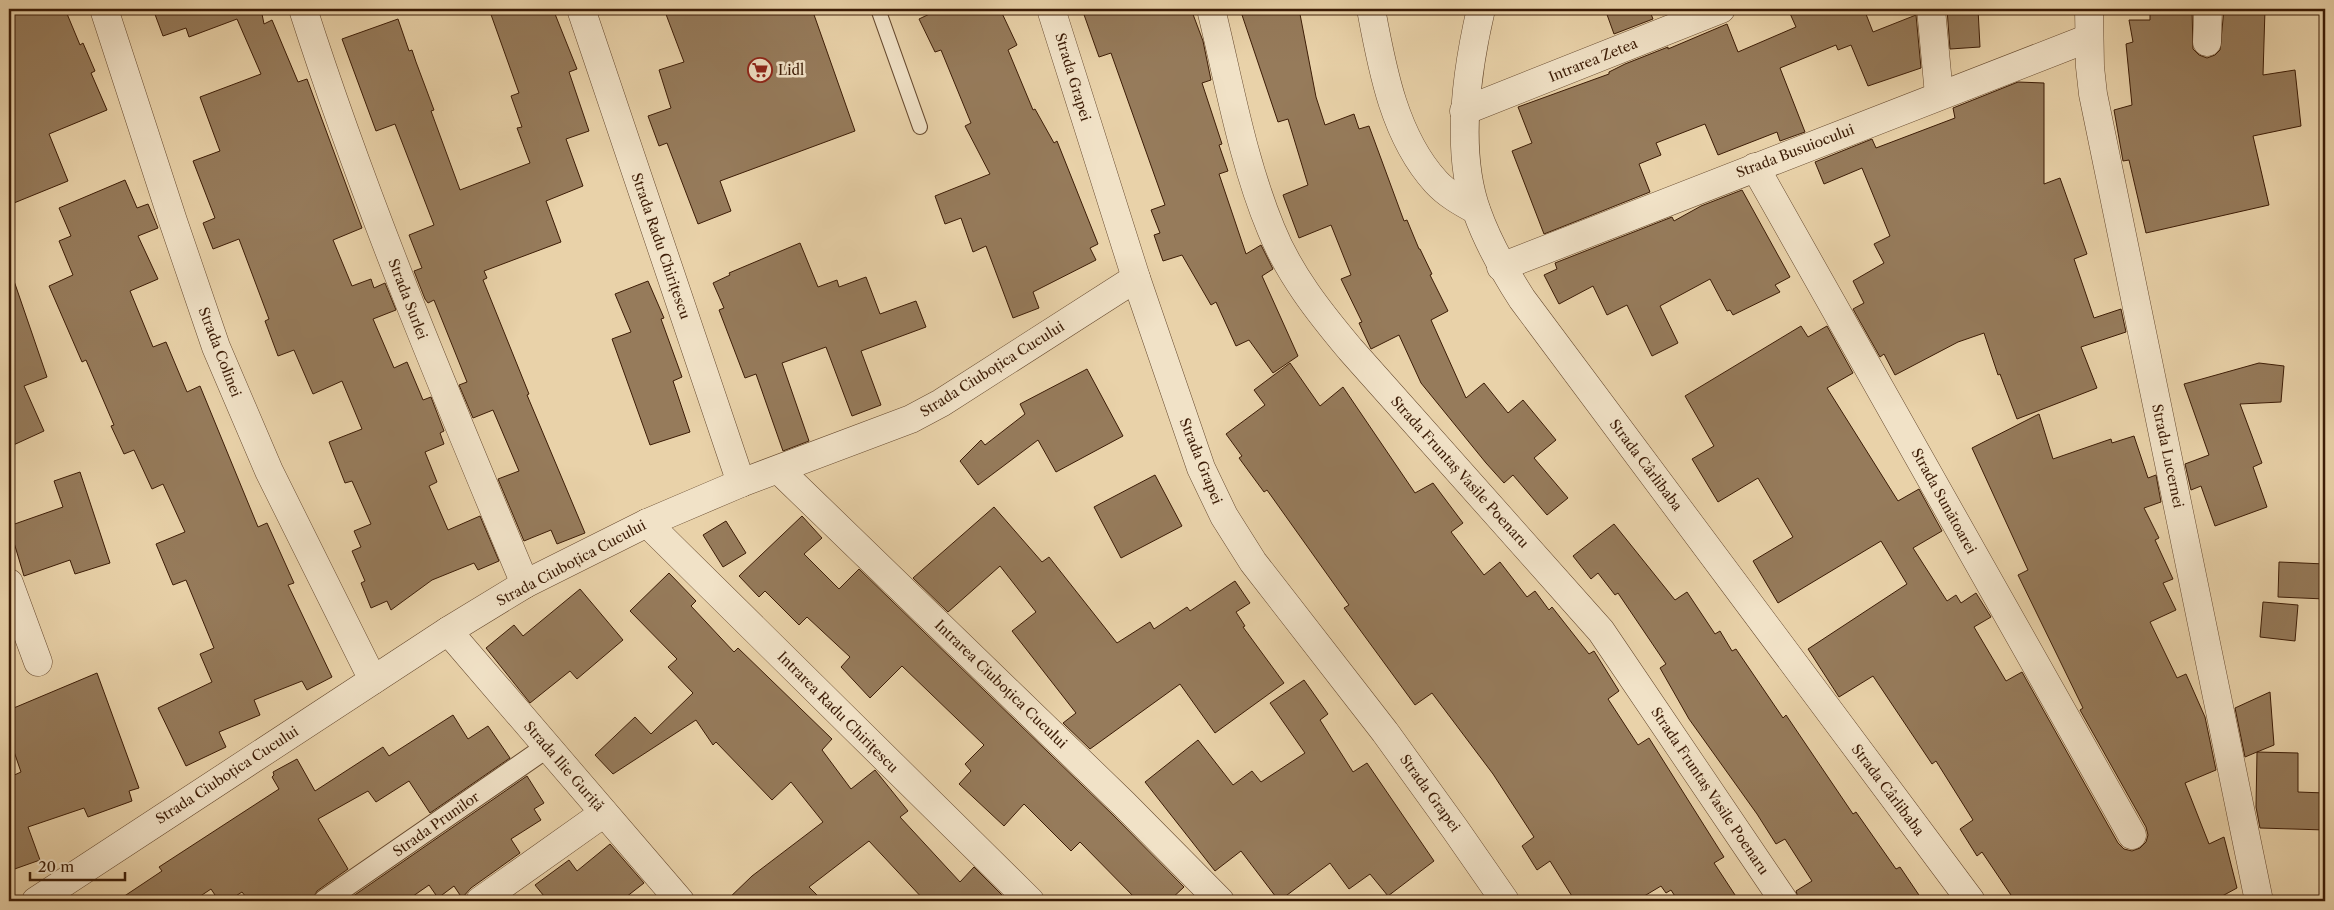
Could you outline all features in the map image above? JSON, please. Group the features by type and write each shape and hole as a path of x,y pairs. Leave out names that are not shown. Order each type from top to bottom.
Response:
{"street":[{"name":"Strada Colinei","path":"104,9 216,347 269,471 373,680"},
{"name":"Strada Surlei","path":"303,9 353,155 424,340 525,584"},
{"name":"Strada Radu Chirițescu","path":"581,9 741,483"},
{"name":"Strada Grapei","path":"1051,9 1136,278 1201,468 1224,516 1252,562 1385,732 1505,901"},
{"name":"Strada Fruntaș Vasile Poenaru","path":"1211,9 1255,184 1271,230 1295,276 1321,314 1350,349 1601,631 1784,901"},
{"path":"1371,9 1380,56 1390,92 1414,151 1436,182 1456,199 1476,210"},
{"name":"Strada Cârlibaba","path":"1481,9 1474,36 1464,110 1467,163 1476,210 1501,267 1522,299 1972,901"},
{"name":"Intrarea Zetea","path":"1464,110 1721,9"},
{"path":"1931,9 1939,95"},
{"name":"Strada Lucernei","path":"2089,9 2089,38 2094,94 2259,901"},
{"path":"2207,42 2208,9"},
{"name":"Strada Busuiocului","path":"1501,267 2089,38"},
{"name":"Strada Sunătoarei","path":"1755,167 2132,835"},
{"name":"Strada Ciuboțica Cucului","path":"36,901 448,631 525,584 647,523 741,483 912,419 941,403 1136,278"},
{"name":"Intrarea Ciuboțica Cucului","path":"779,470 1118,798 1220,901"},
{"name":"Intrarea Radu Chirițescu","path":"647,523 1030,901"},
{"path":"9,583 38,662"},
{"name":"Strada Ilie Guriță","path":"448,631 680,901"},
{"name":"Strada Prunilor","path":"324,901 547,747"},
{"path":"480,901 604,812"}],"lane":[{"path":"878,9 920,126"}],"building":[{"path":"9,9 65,9 80,45 83,43 95,71 91,73 107,110 49,134 68,181 9,205"},
{"path":"153,9 261,9 264,24 272,20 298,82 307,79 362,228 333,240 352,286 371,279 374,288 385,283 396,310 373,319 394,368 407,362 423,400 431,397 444,431 440,433 444,444 425,452 437,482 429,486 448,530 480,516 499,561 478,570 474,563 432,580 391,610 387,601 371,608 361,583 365,581 352,551 361,547 354,531 371,524 352,481 345,483 329,442 362,429 342,381 313,394 294,350 278,356 265,321 269,319 239,239 213,249 203,223 215,218 193,161 220,151 200,97 261,74 237,19 189,37 186,28 163,36"},
{"path":"489,9 553,9 577,69 569,72 589,131 566,139 583,186 546,201 561,242 484,271 487,278 483,280 529,394 527,395 585,533 557,544 551,530 524,541 498,479 519,471 493,410 473,418 459,385 467,382 434,300 428,303 425,299 414,271 422,268 409,235 434,225 395,124 376,131 342,39 398,19 409,51 412,50 434,110 431,111 460,190 530,163 517,128 522,127 511,96 519,93"},
{"name":"Lidl","path":"664,9 812,9 855,131 720,181 731,211 698,224 667,143 659,146 648,116 671,108 659,70 684,62"},
{"path":"940,9 1000,9 1017,45 1008,50 1033,110 1035,109 1054,143 1057,141 1098,244 1090,248 1096,260 1033,292 1039,308 1013,318 986,246 973,252 961,218 945,224 935,196 990,174 965,126 971,123 941,50 935,52 919,19"},
{"path":"1082,9 1191,9 1203,41 1211,80 1202,83 1222,144 1219,145 1228,171 1219,174 1246,254 1261,245 1273,269 1262,276 1298,356 1273,373 1249,340 1236,346 1216,302 1211,305 1182,255 1163,261 1154,235 1160,233 1151,210 1165,205 1111,53 1099,57"},
{"path":"1240,9 1299,9 1316,97 1325,125 1354,114 1359,129 1369,126 1404,221 1407,220 1432,274 1430,275 1448,311 1431,320 1466,398 1484,383 1508,413 1523,400 1556,440 1534,458 1568,498 1547,515 1513,475 1504,483 1486,463 1421,383 1399,335 1371,349 1359,323 1362,322 1341,279 1351,275 1331,225 1299,238 1283,195 1308,185 1288,119 1278,122"},
{"path":"1605,9 1649,9 1653,19 1614,34"},
{"path":"1788,9 1864,9 1873,32 1916,15 1921,68 1868,86 1851,45 1838,50 1836,45 1780,68 1805,132 1780,141 1777,132 1718,155 1705,124 1656,143 1661,155 1639,164 1650,192 1544,234 1512,151 1532,143 1518,107 1609,74 1609,72 1625,64 1668,47 1668,49 1727,24 1738,52 1796,27"},
{"path":"1947,9 1978,9 1980,47 1950,49"},
{"path":"2150,9 2192,9 2193,49 2199,55 2207,58 2215,55 2220,50 2224,9 2265,9 2263,75 2295,70 2301,126 2253,136 2269,205 2146,233 2129,160 2123,161 2114,110 2132,105 2126,44 2133,42 2129,20 2150,20"},
{"path":"2018,82 2044,83 2044,184 2060,178 2087,254 2074,259 2094,318 2121,309 2126,332 2081,347 2097,388 2017,419 2000,374 1998,375 1984,333 1958,342 1895,375 1884,354 1880,357 1853,309 1864,303 1853,281 1884,263 1874,244 1890,236 1862,168 1824,184 1815,162 1872,139 1876,148 1955,118 1953,108"},
{"path":"125,180 137,208 148,204 158,228 138,236 158,279 130,291 153,347 166,342 187,392 200,386 258,527 267,523 294,583 288,585 332,677 307,690 302,681 254,700 260,715 219,732 226,747 186,766 158,708 212,682 200,654 214,648 186,580 173,585 156,544 185,532 163,484 152,489 134,450 124,454 111,426 114,425 86,360 82,362 49,286 73,275 59,241 71,236 59,208"},
{"path":"1742,190 1790,277 1775,285 1780,292 1733,315 1730,310 1727,311 1710,279 1660,306 1678,343 1652,356 1627,305 1607,315 1593,286 1559,304 1544,275 1557,269 1555,263 1672,217 1674,221 1701,206"},
{"path":"800,243 818,287 837,280 839,287 866,277 880,314 916,301 926,327 861,351 881,405 852,416 826,347 782,363 809,441 783,451 756,374 745,378 719,310 724,308 713,283 730,275 729,273"},
{"path":"13,278 47,377 24,386 44,431 9,447 9,279"},
{"path":"648,281 664,318 661,319 682,377 673,381 690,432 650,445 612,339 631,332 615,294"},
{"path":"1801,326 1808,337 1827,326 1853,373 1827,388 1898,501 1919,489 1942,531 1913,548 1947,601 1956,595 1961,603 1976,593 1991,617 1974,627 2006,681 2022,672 2118,843 2124,849 2132,851 2140,848 2146,842 2148,835 2146,827 2080,710 2083,708 2018,575 2028,570 1972,448 2039,414 2053,459 2111,439 2112,443 2134,436 2148,478 2156,475 2161,502 2144,508 2159,538 2155,540 2173,579 2163,583 2176,610 2150,622 2177,678 2186,674 2205,717 2216,770 2185,783 2209,844 2224,837 2237,888 2213,901 2015,901 1982,852 1977,856 1960,829 1973,820 1936,761 1932,764 1873,676 1839,697 1808,649 1907,584 1881,541 1778,603 1753,561 1793,537 1758,478 1718,502 1692,459 1714,446 1685,396"},
{"path":"1290,363 1320,406 1343,387 1415,493 1433,483 1463,523 1451,532 1484,575 1500,562 1527,597 1535,591 1549,610 1552,607 1589,654 1594,651 1619,691 1608,699 1638,745 1649,738 1724,857 1714,863 1739,901 1678,901 1671,890 1666,893 1661,886 1636,901 1575,901 1550,861 1537,870 1522,846 1534,837 1493,774 1432,693 1415,705 1344,608 1349,605 1267,490 1264,492 1239,458 1242,456 1226,434 1265,405 1254,390"},
{"path":"2259,363 2284,366 2281,402 2240,404 2262,463 2253,467 2267,507 2215,526 2201,486 2191,490 2185,464 2209,455 2184,384"},
{"path":"1087,369 1123,436 1056,472 1038,440 978,485 960,461 981,440 985,445 1025,414 1020,404"},
{"path":"80,472 110,563 75,574 70,560 24,576 9,526 63,507 54,481"},
{"path":"1155,475 1182,526 1121,558 1094,507"},
{"path":"994,507 1042,562 1049,557 1117,643 1150,622 1154,629 1187,607 1190,611 1235,581 1250,603 1236,612 1245,626 1243,627 1284,683 1215,733 1180,684 1090,749 1063,723 1076,713 1012,631 1036,612 1000,566 948,612 913,578"},
{"path":"802,516 822,538 804,554 839,589 859,569 1113,815 1184,887 1169,901 1138,901 1080,842 1071,851 1024,804 1004,826 959,784 971,771 965,764 984,745 902,666 870,698 841,667 850,657 807,617 799,625 765,591 759,597 739,576"},
{"path":"726,521 746,553 723,567 703,535"},
{"path":"1614,524 1675,600 1687,592 1715,634 1720,631 1732,651 1736,649 1783,718 1786,715 1853,814 1856,812 1896,869 1900,867 1923,901 1799,901 1796,891 1812,881 1785,839 1776,844 1757,814 1689,719 1660,668 1666,664 1618,593 1615,595 1598,573 1591,579 1573,556"},
{"path":"2279,562 2325,564 2325,599 2278,597"},
{"path":"669,573 696,601 691,606 734,652 738,648 832,739 822,750 851,789 875,770 908,811 900,817 960,882 974,867 1008,901 925,901 869,841 809,887 823,901 726,901 752,876 823,822 791,782 772,800 716,742 713,745 696,720 613,774 595,755 635,717 651,734 693,693 668,667 677,659 630,611"},
{"path":"580,589 623,640 577,679 570,671 530,703 486,648 514,625 523,636"},
{"path":"2263,602 2298,605 2295,641 2260,637"},
{"path":"97,673 139,788 129,791 132,801 88,817 84,808 28,827 40,860 9,871 9,783 12,783 10,777 21,772 9,737 9,710"},
{"path":"1304,680 1328,714 1320,720 1353,772 1367,763 1434,861 1388,896 1370,874 1349,889 1330,863 1279,901 1241,851 1215,871 1145,782 1198,740 1233,785 1252,771 1261,782 1305,753 1270,703"},
{"path":"2270,692 2274,745 2245,757 2235,708"},
{"path":"453,715 468,739 488,726 510,758 430,813 409,781 376,802 368,791 318,819 348,869 317,891 312,901 249,901 242,892 228,901 219,901 211,889 193,901 117,901 162,871 159,867 279,789 272,777 274,775 273,772 297,759 315,791 383,747 389,756"},
{"path":"2257,752 2298,753 2298,792 2325,793 2325,830 2260,828 2256,807"},
{"path":"527,776 544,803 534,809 541,820 511,839 520,853 471,888 462,898 454,886 438,898 429,885 406,901 346,901"},
{"path":"610,844 644,883 621,901 548,901 535,885 569,860 577,871"}],"place":[{"name":"Lidl","path":"760,70"}]}
